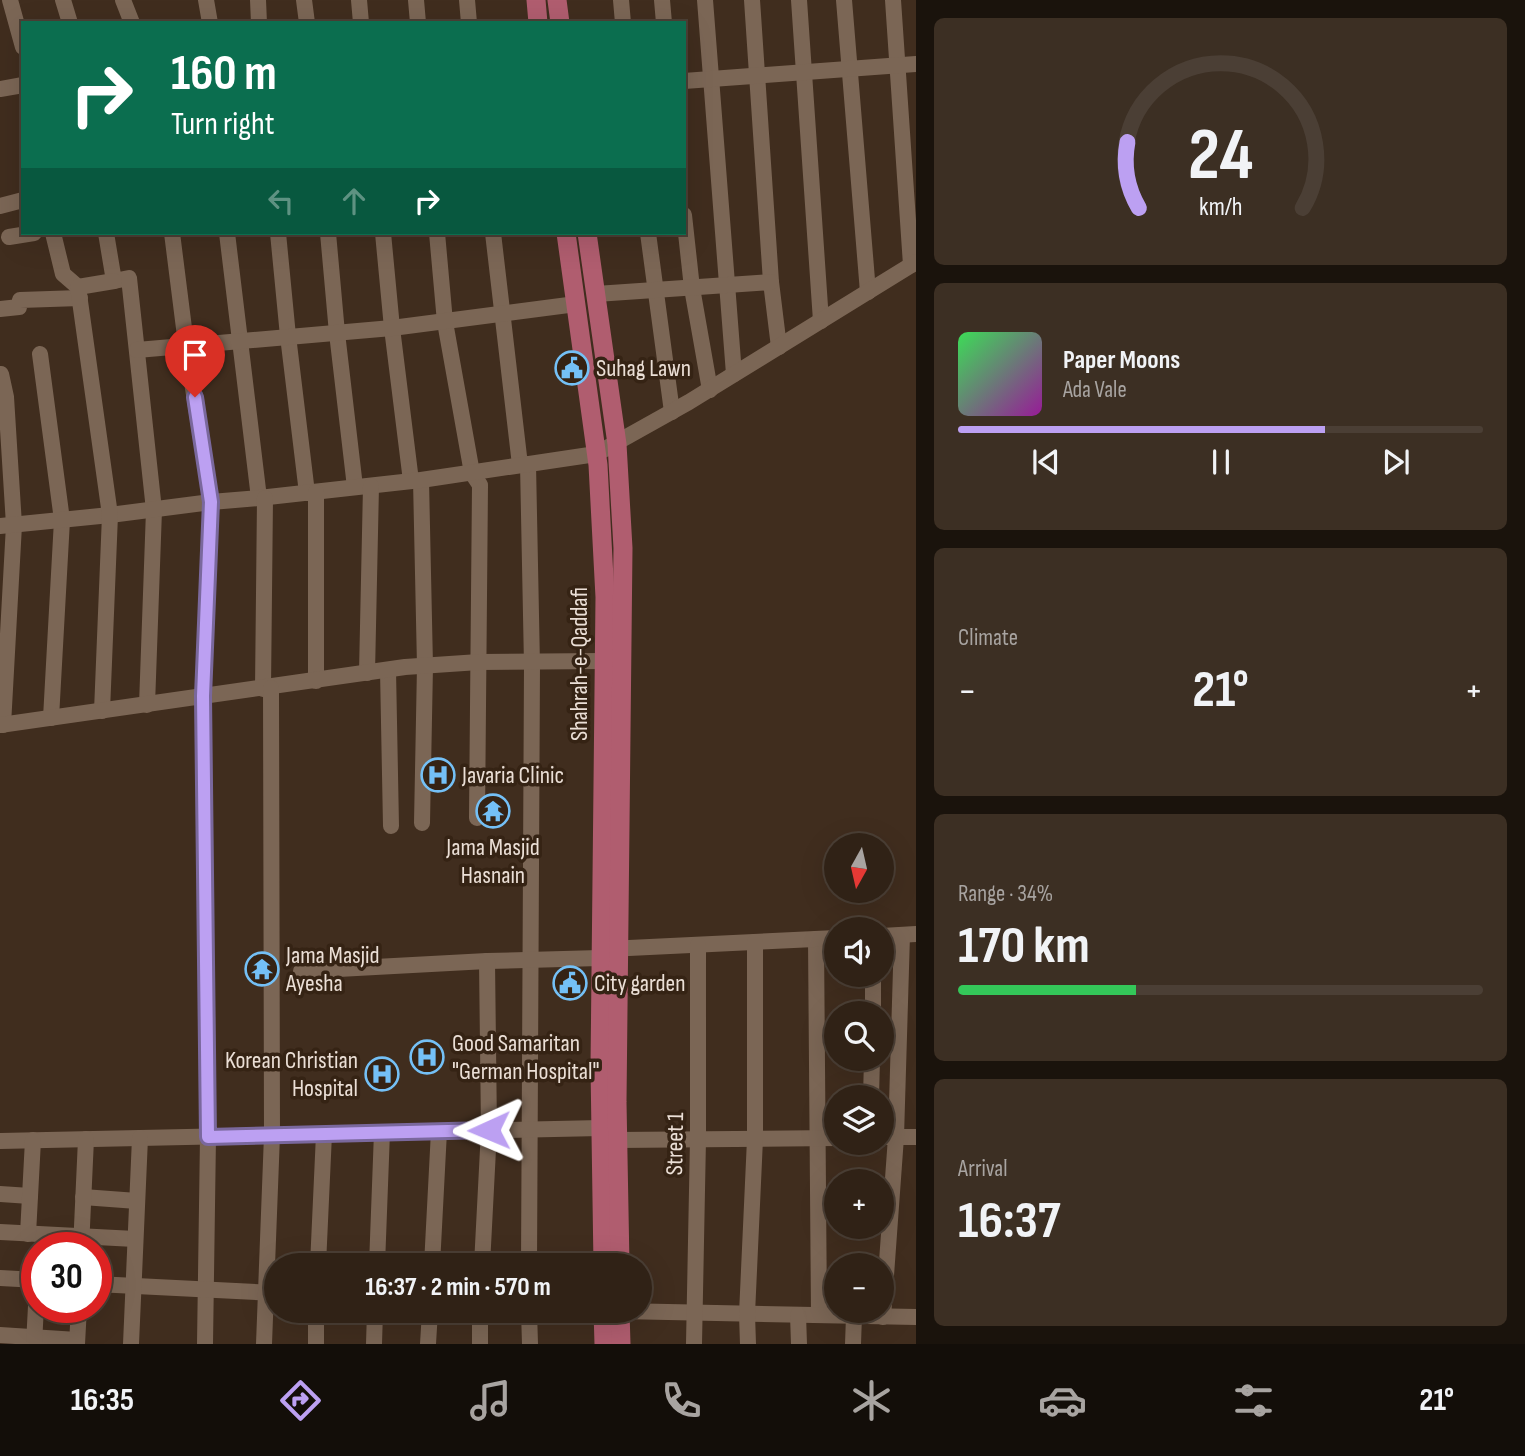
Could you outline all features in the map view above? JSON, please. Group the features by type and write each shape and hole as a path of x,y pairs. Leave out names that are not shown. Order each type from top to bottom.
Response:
{"main road":[{"path":"536,0 538,21"},
{"path":"557,0 560,21"},
{"name":"Shahrah-e-Qaddafi","path":"566,235 596,454 605,597 606,952 617,1140 620,1253"},
{"name":"Shahrah-e-Qaddafi","path":"587,235 617,444 623,548 600,1128 603,1253"},
{"path":"603,1323 604,1344"},
{"path":"620,1323 621,1344"}],"street":[{"path":"10,0 21,40"},
{"path":"63,0 69,21"},
{"path":"123,0 131,21"},
{"path":"206,0 209,21"},
{"path":"257,0 260,21"},
{"path":"304,0 307,21"},
{"path":"359,0 361,21"},
{"path":"416,0 418,21"},
{"path":"467,0 469,21"},
{"path":"621,0 623,21"},
{"path":"662,0 664,21"},
{"path":"705,0 734,374"},
{"path":"752,0 771,282 779,347"},
{"path":"799,0 821,321"},
{"path":"844,0 868,292"},
{"path":"7,525 416,481 596,454 710,390 914,264 893,0"},
{"path":"686,81 916,64"},
{"path":"0,89 21,85"},
{"path":"0,206 21,201"},
{"path":"686,233 692,288 710,390"},
{"path":"9,237 22,235"},
{"path":"54,235 63,274 79,293 110,515 102,711"},
{"path":"106,235 114,281"},
{"path":"172,235 211,502 203,696 208,1137 205,1344"},
{"path":"227,235 262,498 267,688 271,1253"},
{"path":"278,235 288,336 312,492 316,681"},
{"path":"328,235 337,333 363,486 367,673"},
{"path":"383,235 392,328 416,481 425,666 422,823"},
{"path":"437,235 446,322 472,472 480,485 477,818"},
{"path":"492,235 501,315 524,465 532,660 529,1253"},
{"path":"648,235 672,412"},
{"path":"0,309 19,307 19,300 79,293 129,278 155,510 147,705"},
{"path":"596,294 771,282"},
{"path":"137,349 392,328 576,304"},
{"path":"40,354 62,520 51,718"},
{"path":"1,374 6,397 7,525 2,725 425,666 532,660 604,661"},
{"path":"388,670 391,826"},
{"path":"894,1086 909,934"},
{"path":"816,939 819,1315"},
{"path":"301,971 531,960 698,945 824,939"},
{"path":"748,1344 755,1139 755,942"},
{"name":"Street 1","path":"694,1344 698,945"},
{"path":"483,1253 489,1130 487,961"},
{"path":"0,1141 600,1128"},
{"path":"433,1253 439,1131"},
{"path":"377,1253 382,1132"},
{"path":"319,1253 324,1134"},
{"path":"894,1137 916,1137"},
{"path":"131,1344 140,1138"},
{"path":"617,1140 824,1138"},
{"path":"82,1232 86,1139"},
{"path":"28,1232 33,1140"},
{"path":"885,1253 888,1155"},
{"path":"0,1194 30,1196"},
{"path":"83,1197 137,1202"},
{"path":"0,1232 21,1234"},
{"path":"112,1241 135,1240"},
{"path":"0,1278 21,1279"},
{"path":"112,1285 264,1293"},
{"path":"652,1311 824,1315"},
{"path":"798,1315 799,1344"},
{"path":"894,1317 916,1317"},
{"path":"34,1341 35,1323"},
{"path":"0,1335 34,1341 77,1342 78,1323"},
{"path":"264,1344 267,1323"},
{"path":"316,1323 316,1344"},
{"path":"374,1344 375,1323"},
{"path":"428,1344 429,1323"},
{"path":"480,1323 480,1344"},
{"path":"529,1323 530,1344"},
{"path":"853,1344 854,1323"}],"place":[{"name":"Suhag Lawn","path":"572,368"},
{"name":"Javaria Clinic","path":"438,775"},
{"name":"Jama Masjid Hasnain","path":"493,811"},
{"name":"Jama Masjid Ayesha","path":"262,969"},
{"name":"City garden","path":"570,983"},
{"name":"Good Samaritan \"German Hospital\"","path":"427,1057"},
{"name":"Korean Christian Hospital","path":"382,1074"}],"route":[{"path":"195,397 211,502 203,696 208,1137 489,1130"}]}
